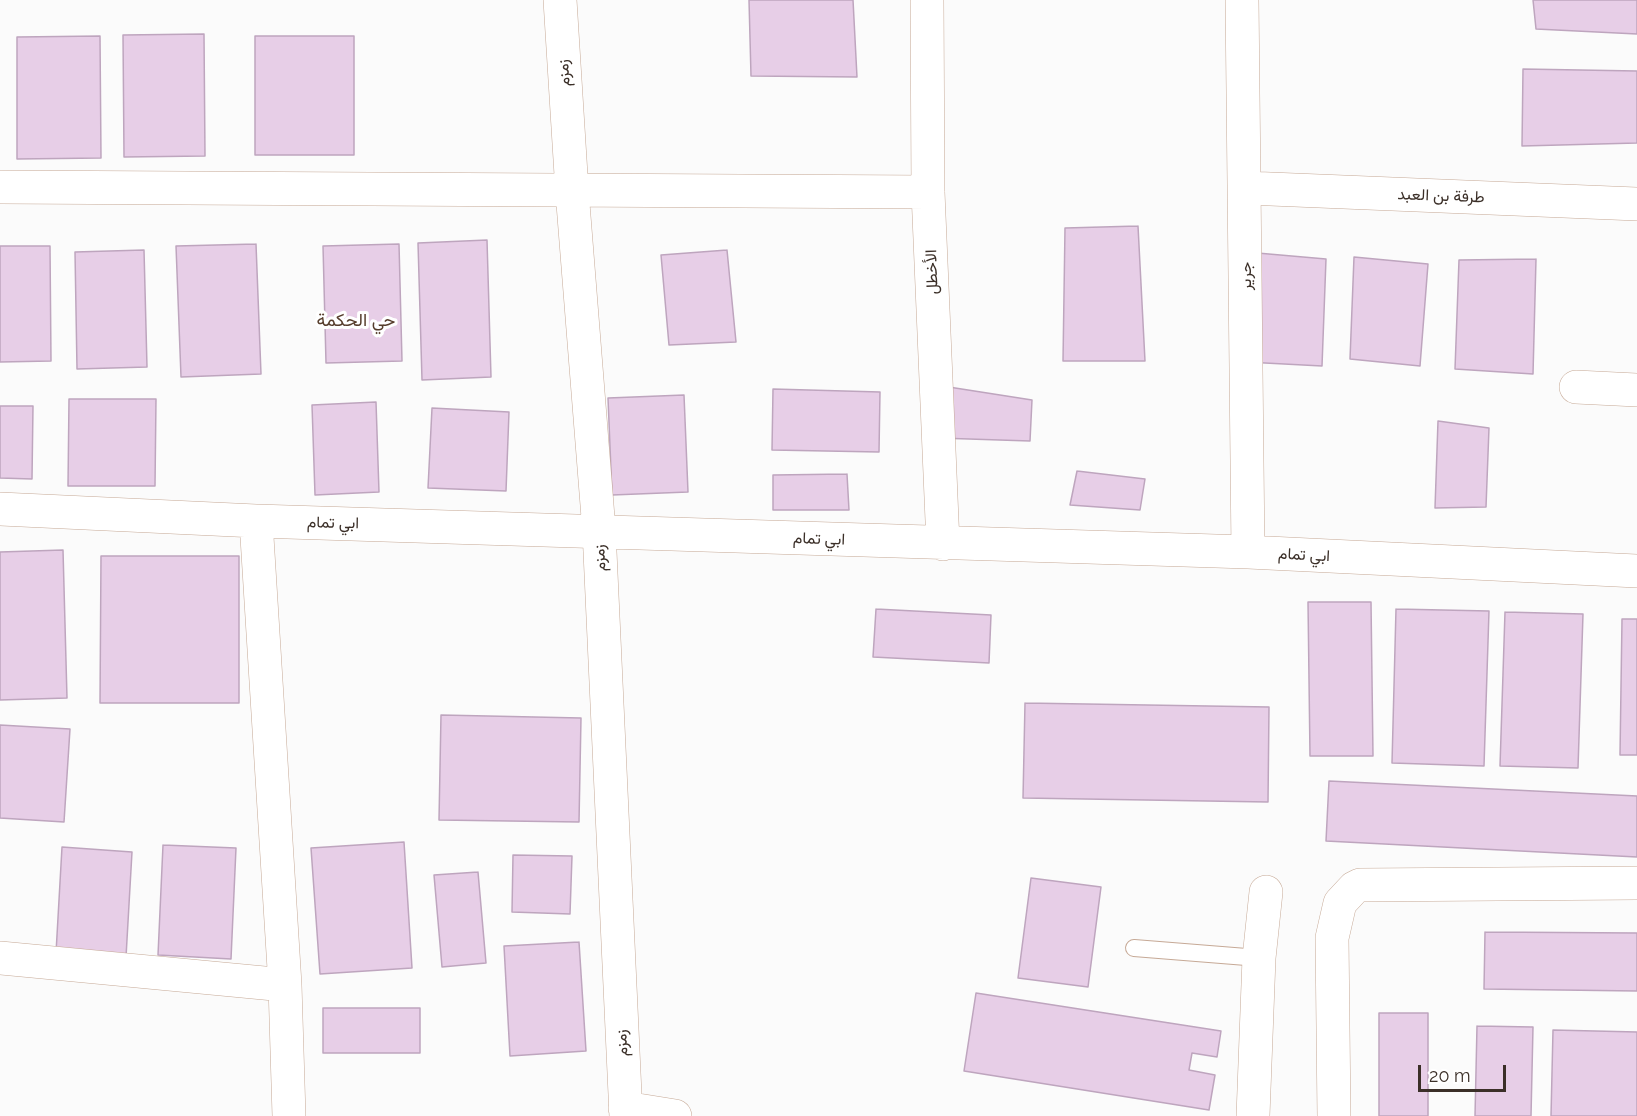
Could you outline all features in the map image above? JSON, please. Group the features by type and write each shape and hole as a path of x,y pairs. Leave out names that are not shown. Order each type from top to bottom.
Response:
{"street":[{"name":"زمزم","path":"560,0 572,191 599,530 626,1112"},
{"name":"الأخطل","path":"927,0 928,192 943,544"},
{"name":"جرير","path":"1242,0 1246,188 1248,552"},
{"path":"0,187 928,192"},
{"name":"طرفة بن العبد","path":"1246,188 1637,204"},
{"path":"1576,387 1637,390"},
{"name":"ابي تمام","path":"0,509 256,521 1248,552 1637,571"},
{"path":"256,521 285,985 289,1116"},
{"path":"1334,1116 1332,938 1340,903 1354,888 1360,885 1637,883"},
{"path":"1253,1116 1259,958 1266,892"},
{"path":"0,958 285,985"},
{"path":"626,1112 675,1116"}],"lane":[{"path":"1134,948 1259,958"}],"building":[{"path":"749,0 853,0 857,77 751,76"},
{"path":"1533,0 1637,0 1637,34 1536,29"},
{"path":"204,34 205,156 124,157 123,35"},
{"path":"100,36 101,158 17,159 17,37"},
{"path":"255,36 354,36 354,155 255,155"},
{"path":"1523,69 1637,71 1637,143 1522,146"},
{"path":"1138,226 1145,361 1063,361 1065,228"},
{"path":"487,240 491,377 422,380 418,243"},
{"path":"256,244 261,374 181,377 176,246"},
{"path":"399,244 402,361 326,363 323,246"},
{"path":"0,246 50,246 51,361 0,362"},
{"path":"144,250 147,367 77,369 75,252"},
{"path":"727,250 736,342 669,345 661,255"},
{"path":"1246,252 1326,259 1322,366 1246,362"},
{"path":"1354,257 1428,264 1420,366 1350,359"},
{"path":"1536,259 1533,374 1455,369 1459,260"},
{"path":"936,385 1032,400 1030,441 938,438"},
{"path":"773,389 880,392 879,452 772,450"},
{"path":"684,395 688,492 612,495 608,398"},
{"path":"69,399 156,399 155,486 68,486"},
{"path":"376,402 379,492 315,495 312,405"},
{"path":"0,406 33,406 32,479 0,478"},
{"path":"432,408 509,412 506,491 428,488"},
{"path":"1438,421 1489,428 1486,507 1435,508"},
{"path":"1077,471 1145,479 1140,510 1070,505"},
{"path":"847,474 849,510 773,510 773,475"},
{"path":"63,550 67,698 0,700 0,552"},
{"path":"101,556 239,556 239,703 100,703"},
{"path":"1308,602 1371,602 1373,756 1310,756"},
{"path":"876,609 991,615 989,663 873,657"},
{"path":"1396,609 1489,611 1484,766 1392,763"},
{"path":"1505,612 1583,614 1578,768 1500,766"},
{"path":"1622,619 1637,619 1637,755 1620,755"},
{"path":"1025,703 1269,707 1268,802 1023,798"},
{"path":"441,715 581,718 579,822 439,820"},
{"path":"0,725 70,729 64,822 0,818"},
{"path":"1329,781 1637,796 1637,857 1326,841"},
{"path":"404,842 412,968 320,974 311,848"},
{"path":"163,845 236,848 231,959 158,955"},
{"path":"62,847 132,852 126,957 56,953"},
{"path":"513,855 572,856 570,914 512,912"},
{"path":"478,872 486,963 442,967 434,875"},
{"path":"1031,878 1101,887 1088,987 1018,978"},
{"path":"1485,932 1637,933 1637,991 1484,989"},
{"path":"579,942 586,1051 510,1056 504,946"},
{"path":"976,993 1221,1031 1217,1057 1192,1053 1189,1070 1215,1075 1209,1110 964,1071"},
{"path":"323,1008 420,1008 420,1053 323,1053"},
{"path":"1379,1013 1428,1013 1428,1116 1379,1116"},
{"path":"1477,1026 1533,1027 1531,1116 1475,1116"},
{"path":"1553,1030 1637,1032 1637,1116 1551,1116"}],"district":[{"name":"حي الحكمة","path":"356,321"}]}
